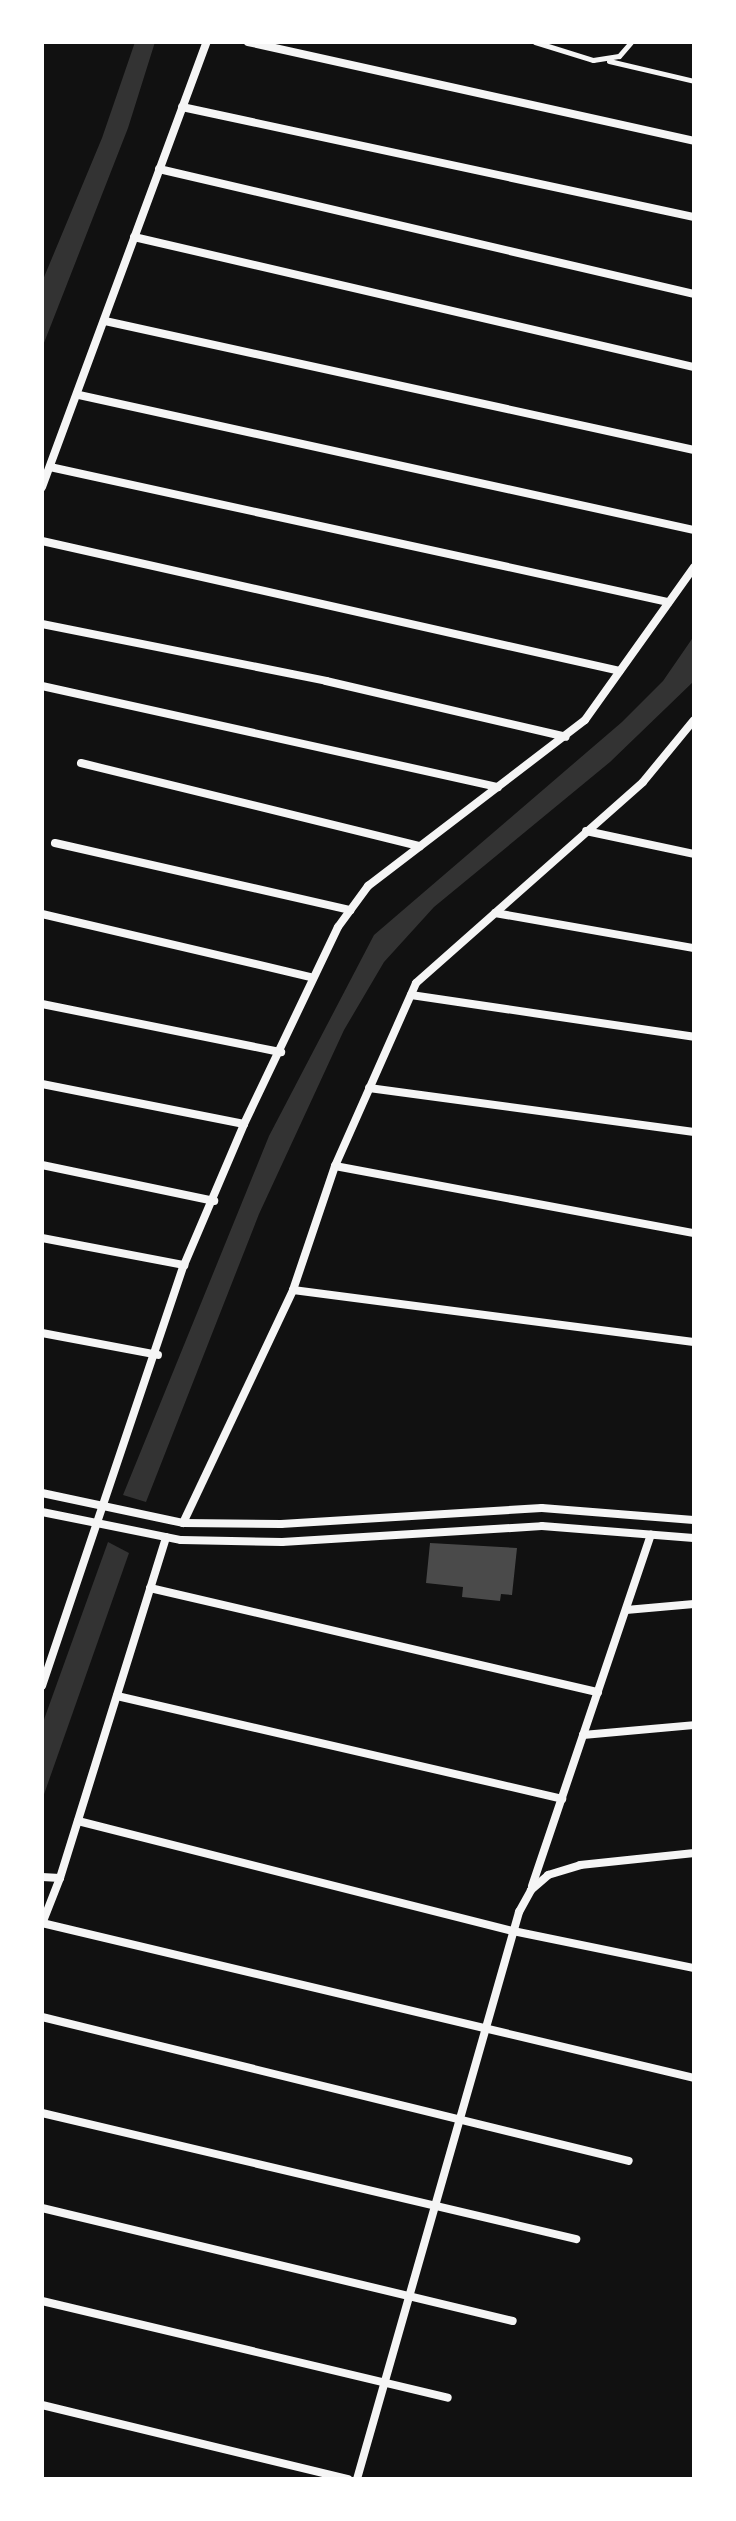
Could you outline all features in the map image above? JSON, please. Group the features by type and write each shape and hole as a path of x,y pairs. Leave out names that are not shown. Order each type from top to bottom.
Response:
{"street":[{"path":"42,487 79,395 207,42"},
{"path":"248,42 694,141"},
{"path":"182,107 694,217"},
{"path":"159,169 694,294"},
{"path":"134,237 694,367"},
{"path":"105,321 694,450"},
{"path":"79,395 694,530"},
{"path":"50,467 668,602"},
{"path":"42,541 620,671"},
{"path":"42,1686 47,1661 100,1524 158,1355 184,1265 214,1201 244,1124 281,1052 311,977 350,910 368,886 566,737 620,671 694,567"},
{"path":"42,624 326,681 566,737"},
{"path":"42,686 498,787"},
{"path":"183,1523 293,1290 335,1166 416,983 643,782 694,720"},
{"path":"81,763 420,846"},
{"path":"586,831 694,854"},
{"path":"55,843 350,910"},
{"path":"495,913 694,948"},
{"path":"42,914 311,977"},
{"path":"411,995 694,1037"},
{"path":"42,1004 281,1052"},
{"path":"42,1084 244,1124"},
{"path":"369,1088 694,1132"},
{"path":"42,1165 214,1201"},
{"path":"335,1166 694,1233"},
{"path":"42,1238 184,1265"},
{"path":"293,1290 694,1342"},
{"path":"42,1333 158,1355"},
{"path":"42,1493 183,1523 281,1524 542,1508 694,1520"},
{"path":"42,1512 166,1537 282,1542 542,1526 694,1538"},
{"path":"357,2479 513,1931 531,1890 651,1535"},
{"path":"166,1537 60,1878 42,1924 694,2078"},
{"path":"150,1588 598,1692"},
{"path":"626,1610 694,1604"},
{"path":"117,1696 562,1799"},
{"path":"583,1735 694,1725"},
{"path":"78,1821 513,1931 694,1968"},
{"path":"531,1890 548,1875 580,1865 694,1853"},
{"path":"42,1877 60,1878"},
{"path":"42,2017 629,2161"},
{"path":"42,2113 576,2239"},
{"path":"42,2208 513,2321"},
{"path":"42,2301 448,2398"},
{"path":"42,2405 348,2479"}],"lane":[{"path":"535,42 694,81"},
{"path":"608,60 631,42"}],"shaded area":[{"path":"135,42 155,42 128,128 42,348 42,282 102,138"},
{"path":"694,636 694,681 610,762 434,907 384,962 344,1030 259,1214 146,1502 123,1495 269,1136 374,935 622,722 663,681"},
{"path":"108,1542 129,1553 42,1800 42,1725"}],"building":[{"path":"430,1543 517,1548 512,1595 501,1594 500,1601 462,1597 463,1587 426,1583"}]}
